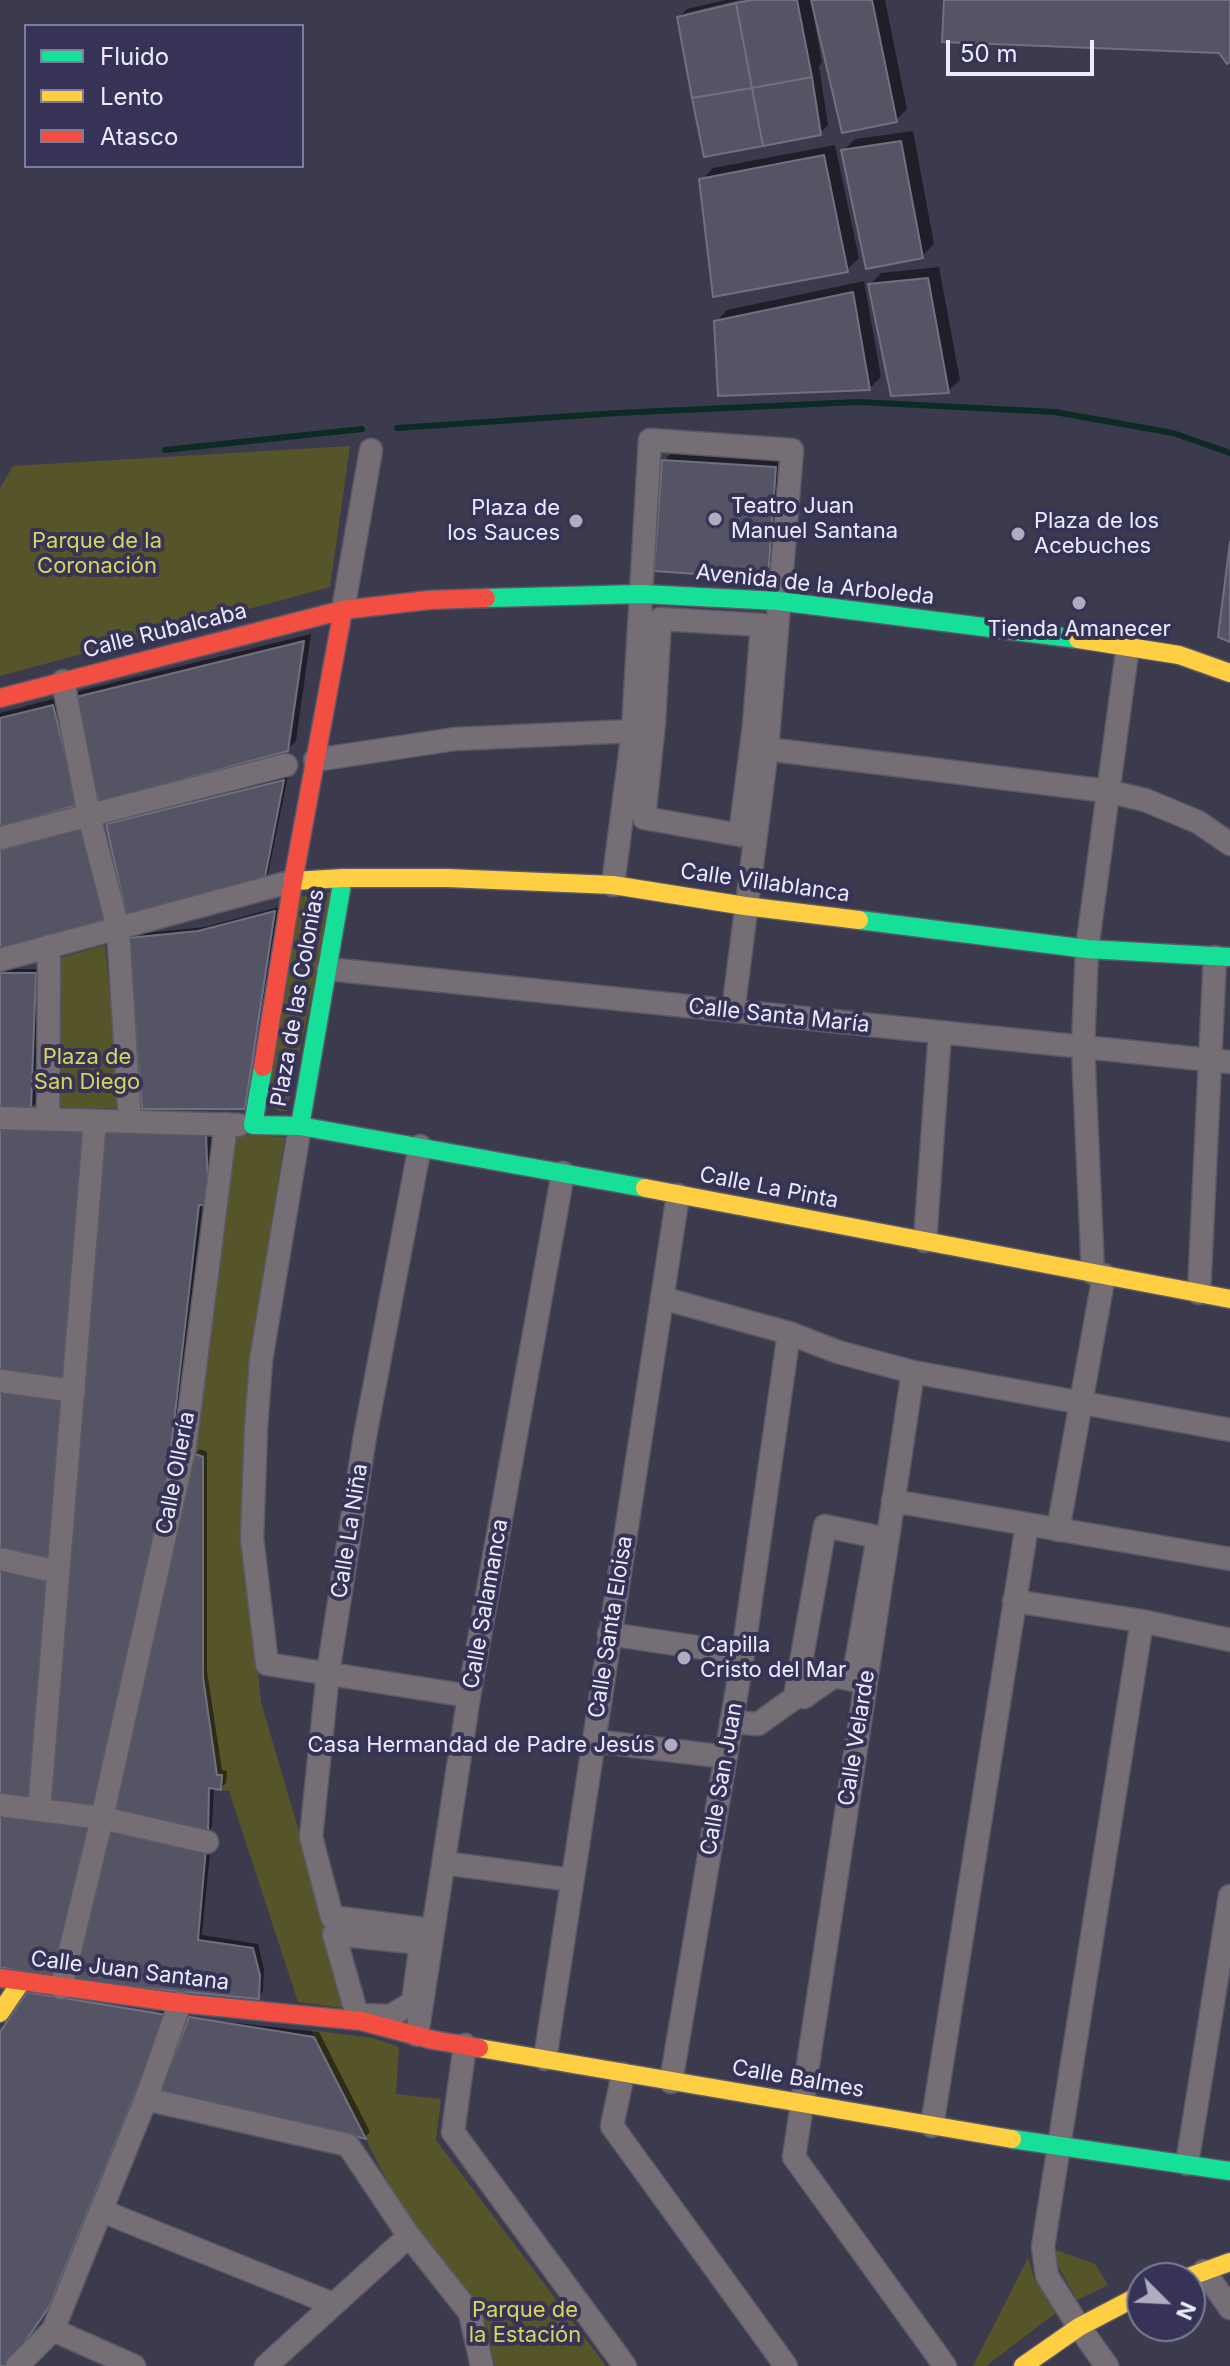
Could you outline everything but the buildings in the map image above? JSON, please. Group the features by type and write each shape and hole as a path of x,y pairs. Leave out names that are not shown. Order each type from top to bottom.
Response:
{"street":[{"path":"613,885 633,731 650,440 792,450 767,749 733,1011"},
{"path":"0,1118 253,1125 293,881 371,450"},
{"name":"Avenida de la Arboleda","path":"343,610 429,600 642,594 778,601 1128,645 1179,655 1230,673"},
{"name":"Calle Rubalcaba","path":"0,698 343,610"},
{"path":"660,619 762,625 754,726 740,835 644,818 660,619"},
{"path":"1058,1530 1081,1403 1098,1274 1083,1047 1087,949 1128,645"},
{"path":"63,681 89,816 118,928 130,1122"},
{"path":"315,760 455,739 633,731"},
{"path":"767,749 1107,791 1145,800 1198,822 1230,844"},
{"path":"0,838 286,765"},
{"name":"Calle Villablanca","path":"293,881 343,878 613,885 745,906 1087,949 1223,957"},
{"name":"Plaza de las Colonias","path":"300,1126 343,878"},
{"path":"0,960 293,881"},
{"path":"48,1119 49,946"},
{"path":"1199,1293 1219,1061 1223,957"},
{"name":"Calle Santa María","path":"328,969 1219,1061"},
{"path":"925,1241 940,1032"},
{"path":"39,1810 95,1121"},
{"name":"Calle Ollería","path":"61,1988 185,1446 226,1124"},
{"name":"Calle La Pinta","path":"253,1125 300,1126 420,1146 1230,1299"},
{"path":"300,1126 261,1360 252,1538 267,1664 469,1696"},
{"name":"Calle La Niña","path":"420,1146 365,1436 328,1673 311,1837 332,1917 427,1937"},
{"name":"Calle Salamanca","path":"417,2035 427,1937 444,1863 469,1696 563,1173"},
{"name":"Calle Santa Eloisa","path":"545,2059 678,1195"},
{"path":"662,1298 913,1372 1230,1430"},
{"name":"Calle San Juan","path":"671,2082 743,1654 789,1333"},
{"name":"Calle Velarde","path":"913,1372 794,2157 945,2366"},
{"path":"0,1381 74,1391"},
{"path":"893,1501 1230,1559"},
{"path":"932,2126 1027,1525"},
{"path":"825,1526 878,1537 853,1680 834,1676 804,1697 800,1694 796,1691 825,1526"},
{"path":"0,1559 58,1572"},
{"path":"1014,1601 1142,1621 1230,1640"},
{"path":"1107,2366 1047,2276 1043,2247 1142,1621"},
{"path":"609,1634 743,1654"},
{"path":"731,1722 758,1724 800,1694"},
{"path":"594,1741 726,1757"},
{"path":"0,1805 102,1818 207,1842"},
{"path":"444,1863 572,1880"},
{"path":"1187,2164 1230,1896"},
{"path":"334,1934 427,1937 413,2002 391,2016 357,2015 334,1934"},
{"name":"Calle Juan Santana","path":"0,1978 180,2003 304,2015"},
{"path":"0,2013 21,1982"},
{"path":"17,2366 53,2330 146,2099 180,2003"},
{"name":"Calle Balmes","path":"304,2015 361,2021 465,2045 800,2104 1230,2171"},
{"path":"465,2045 453,2132 625,2366"},
{"path":"623,2074 612,2126 786,2366"},
{"path":"146,2099 348,2145 409,2236 470,2313 482,2366"},
{"path":"102,2211 333,2304"},
{"path":"266,2366 409,2236"},
{"path":"1206,2271 1230,2262"},
{"path":"1206,2285 1230,2308"},
{"path":"1023,2366 1079,2327 1126,2302"},
{"path":"53,2330 134,2366"}],"green space":[{"name":"Parque de la Coronación","path":"350,446 330,587 0,676 0,488 13,466"},
{"path":"334,892 287,1111 279,1111 267,1104 297,897"},
{"name":"Plaza de San Diego","path":"105,945 121,1108 58,1110 56,959"},
{"path":"232,1133 285,1137 248,1376 245,1538 261,1702 351,2009 298,2002 229,1791 221,1790 222,1776 217,1775 203,1677 203,1457 193,1453"},
{"name":"Parque de la Estación","path":"311,2030 373,2038 399,2047 396,2094 441,2099 436,2140 606,2366 495,2366 486,2323 413,2233"},
{"path":"1056,2250 1095,2264 1108,2285 1077,2300 1055,2260"},
{"path":"1028,2258 1034,2278 1057,2312 986,2366 973,2366"}],"waterway":[{"path":"397,428 617,413 859,402 1055,412 1173,433 1230,453"},
{"path":"165,450 362,429"}],"traffic: fast":[{"path":"486,598 642,594 778,601 1078,639"},
{"path":"300,1126 343,878"},
{"path":"859,920 1087,949 1230,957"},
{"path":"263,1067 253,1125 300,1126 645,1188"},
{"path":"1012,2139 1230,2171"}],"traffic: slow":[{"path":"1078,639 1179,655 1230,673"},
{"path":"293,881 447,878 613,885 859,920"},
{"path":"645,1188 1230,1299"},
{"path":"0,2013 21,1982"},
{"path":"479,2048 1012,2139"},
{"path":"1206,2271 1230,2262"},
{"path":"1023,2366 1079,2327 1126,2302"}],"traffic: jam":[{"path":"0,698 343,610 429,600 486,598"},
{"path":"263,1067 293,881 343,610"},
{"path":"0,1978 180,2003 361,2021 433,2040 479,2048"}],"place":[{"name":"Teatro Juan Manuel Santana","path":"715,519"},
{"name":"Plaza de los Sauces","path":"576,521"},
{"name":"Plaza de los Acebuches","path":"1018,534"},
{"name":"Tienda Amanecer","path":"1079,603"},
{"name":"Capilla Cristo del Mar","path":"684,1658"},
{"name":"Casa Hermandad de Padre Jesús","path":"671,1745"}]}
